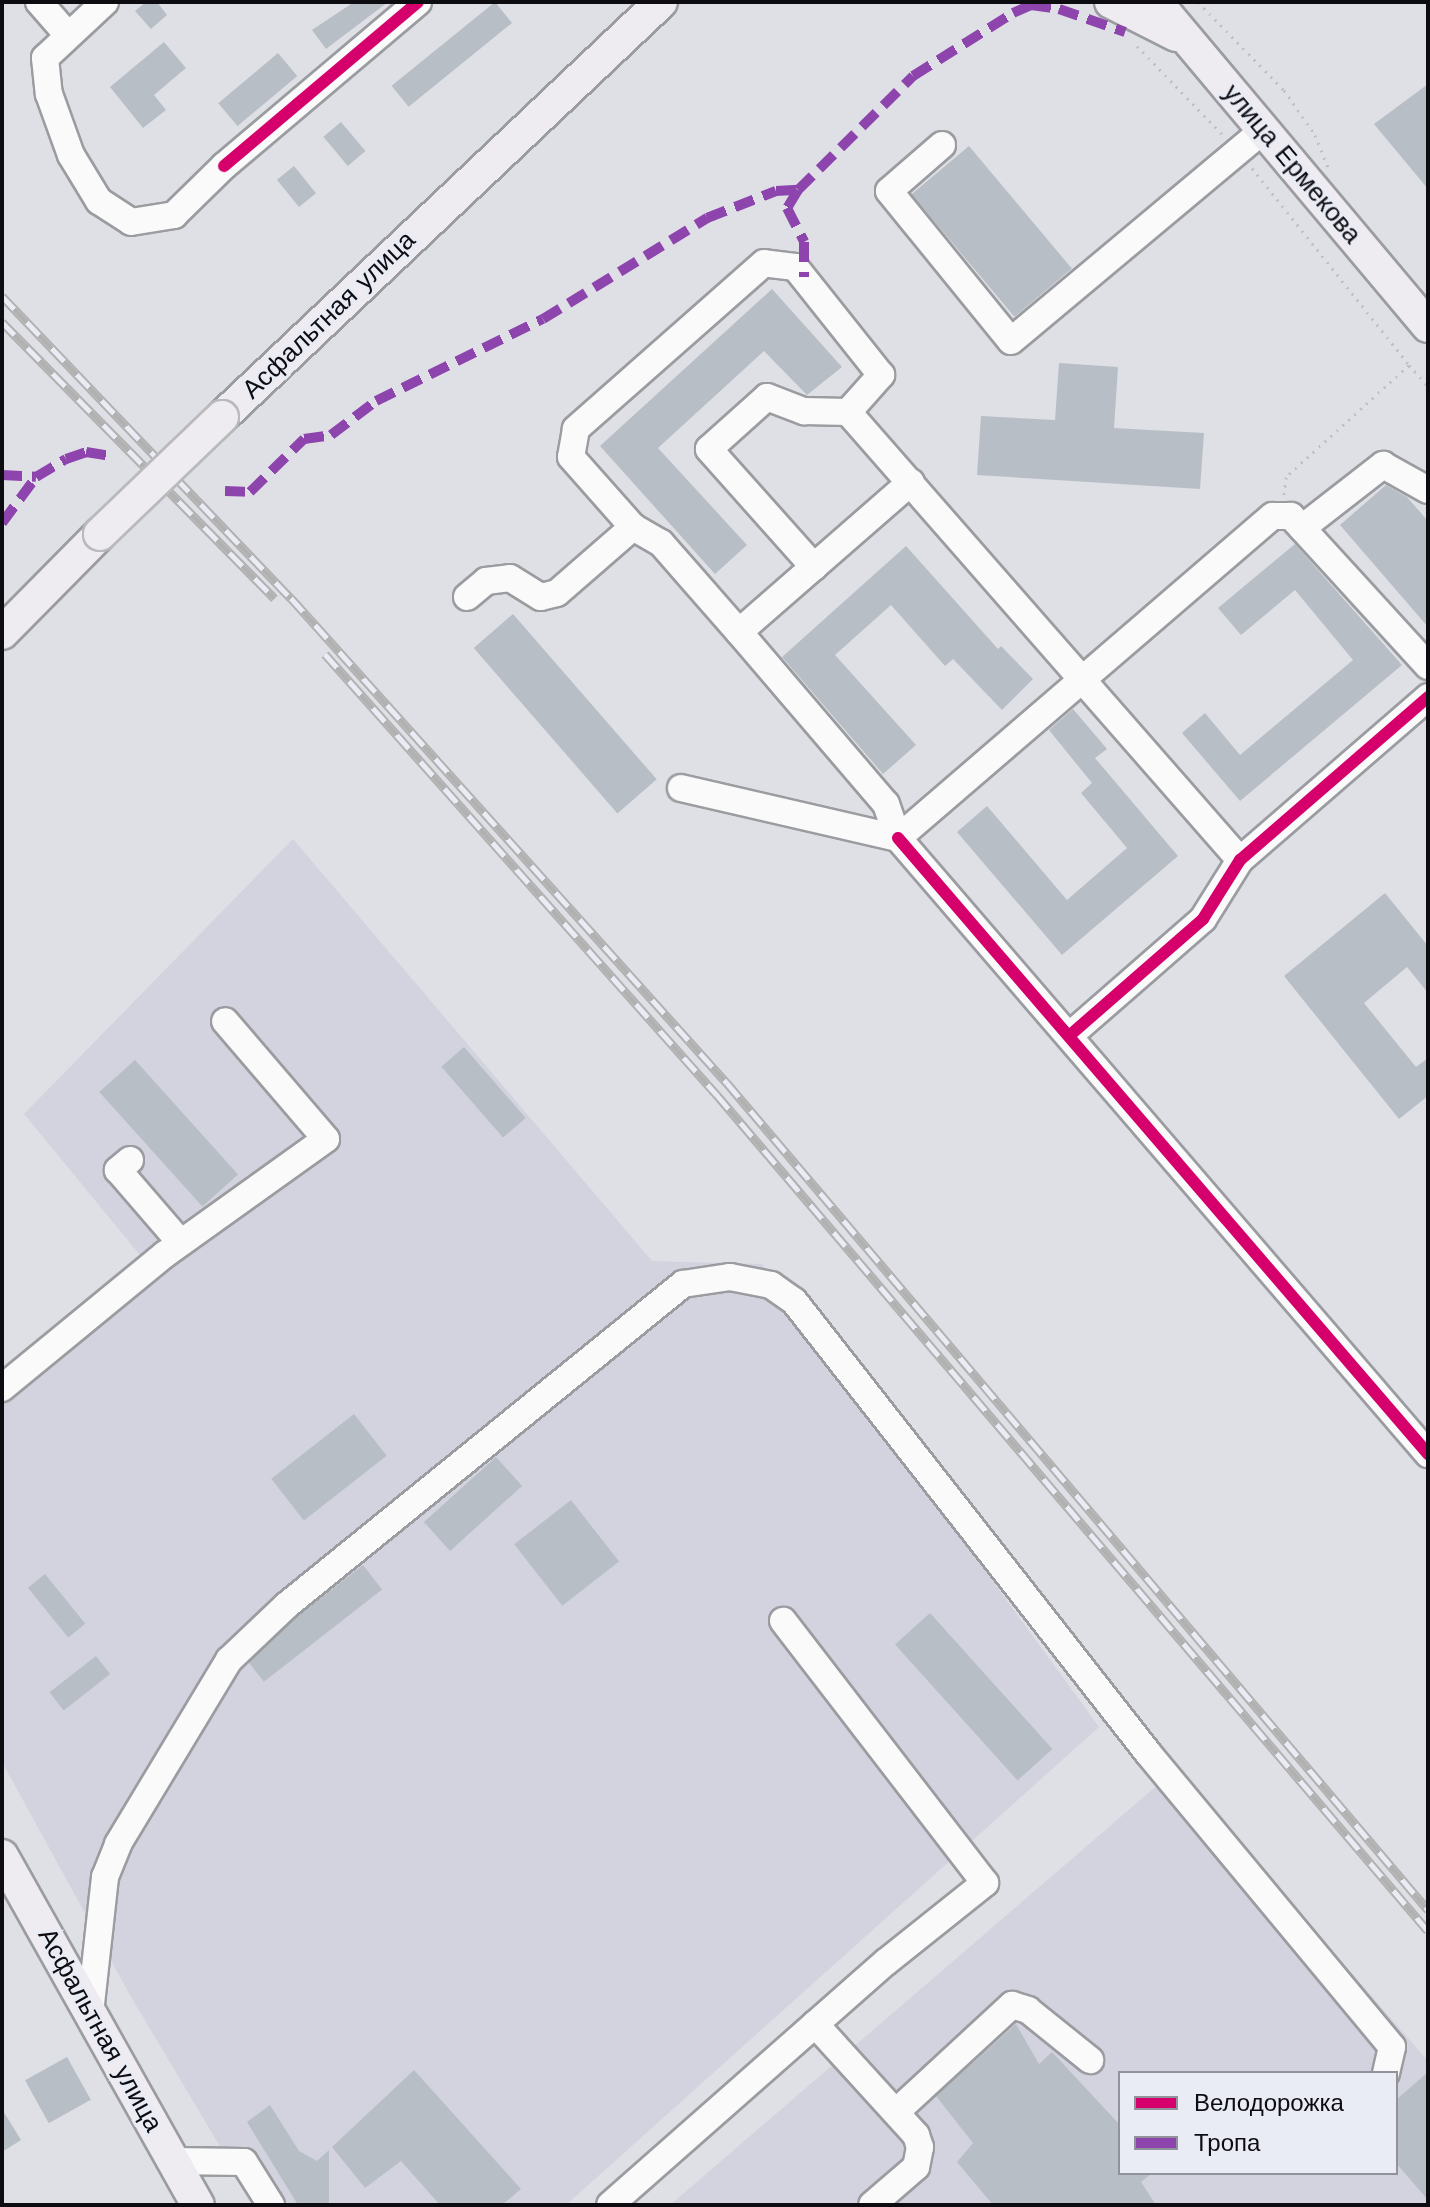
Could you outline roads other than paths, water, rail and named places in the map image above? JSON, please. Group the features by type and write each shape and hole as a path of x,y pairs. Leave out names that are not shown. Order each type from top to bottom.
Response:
{"main road":[{"name":"Асфальтная улица","path":"2,633 222,417 661,2"},
{"path":"1111,2 1193,43"},
{"name":"улица Ермекова","path":"1156,2 1428,326"},
{"path":"1164,2 1193,43"},
{"name":"Асфальтная улица","path":"2,1856 198,2205"}],"street":[{"path":"39,2 67,34"},
{"path":"105,2 67,34 45,58 49,94 71,155 99,201 131,222 174,215 224,166 418,2"},
{"path":"942,145 889,191 1011,341 1263,130"},
{"path":"848,412 881,375 795,267 764,263 576,429 571,457 633,527 661,543 739,632 886,804 898,838 1428,1454"},
{"path":"814,567 709,449 767,397 804,411 848,412 1087,679 1240,860"},
{"path":"898,838 1087,679 1292,521 1383,465 1428,490"},
{"path":"739,632 911,482"},
{"path":"1292,521 1428,666"},
{"path":"467,597 486,581 510,578 541,597 557,593 633,527"},
{"path":"1069,1036 1203,919 1240,860 1428,697"},
{"path":"681,788 898,838"},
{"path":"2,1388 181,1243 326,1139 225,1021"},
{"path":"130,1160 118,1170 181,1243"},
{"path":"90,2013 105,1877 118,1844 229,1660 287,1605 683,1284 730,1277 771,1285 794,1301 1148,1753 1392,2047 1386,2071"},
{"path":"610,2205 815,2024 985,1883 783,1621"},
{"path":"896,2112 1012,2005 1028,2010 1090,2060"},
{"path":"815,2024 896,2112 920,2147 916,2167 872,2205"},
{"path":"173,2161 244,2162 271,2205"}],"railway":[{"path":"2,296 291,598 727,1083 1428,1910"},
{"path":"2,322 274,598"},
{"path":"325,654 717,1095 1428,1931"}]}
